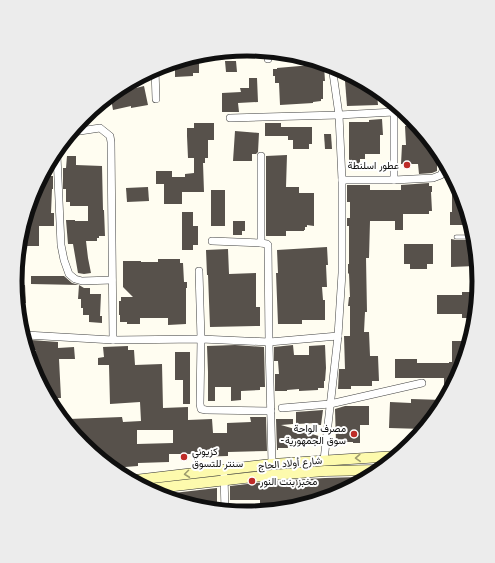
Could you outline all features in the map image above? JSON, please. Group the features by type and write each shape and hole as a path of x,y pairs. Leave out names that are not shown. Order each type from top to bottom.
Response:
{"main road":[{"name":"شارع أولاد الحاج","path":"156,488 224,475 272,464 389,456"},
{"name":"شارع أولاد الحاج","path":"140,480 324,471 363,475"}],"street":[{"path":"324,460 338,336 342,273 342,180 339,115 333,73"},
{"path":"155,76 156,99"},
{"path":"230,118 394,112 394,180"},
{"path":"80,131 100,128 110,136 111,142 113,340"},
{"path":"261,156 261,243"},
{"path":"57,161 61,245 69,274 82,281 112,280"},
{"path":"342,180 434,178 441,174 443,170"},
{"path":"212,241 261,243 268,245 272,464"},
{"path":"198,270 201,339 201,409 271,411"},
{"path":"29,335 113,340 201,339 269,342 338,336"},
{"path":"282,408 330,404 422,383"},
{"path":"224,475 225,506"}],"lane":[{"path":"456,237 469,237"}],"building":[{"path":"225,61 236,61 237,72 226,72"},
{"path":"199,62 199,73 193,73 193,76 175,77 175,69"},
{"path":"313,66 324,70 325,81 323,81 323,99 313,103 280,105 279,83 275,83 275,76 273,76 273,69"},
{"path":"249,78 257,78 258,102 238,103 239,112 222,112 222,93 241,92 240,88 249,88"},
{"path":"345,81 350,81 373,94 377,97 378,105 347,106"},
{"path":"144,86 148,105 131,108 131,106 113,110 112,102 129,90"},
{"path":"382,119 383,135 380,135 380,154 365,154 365,159 360,159 360,167 349,167 349,122 369,122 369,120"},
{"path":"194,123 214,123 214,140 208,140 208,158 205,158 205,163 203,163 204,192 182,192 182,204 164,204 164,184 156,184 156,171 172,171 172,177 185,177 185,174 194,173 194,158 188,158 187,128 194,128"},
{"path":"265,123 281,123 281,127 312,127 312,144 309,144 309,149 293,149 293,140 288,140 288,136 265,136"},
{"path":"405,126 410,126 435,156 437,159 437,171 419,174 418,164 401,164 402,145 406,145"},
{"path":"235,131 259,133 258,152 256,154 252,154 252,161 233,161"},
{"path":"324,134 331,134 332,149 325,149"},
{"path":"287,155 286,187 299,187 299,193 314,193 314,226 307,225 304,231 286,231 286,236 266,236 266,156"},
{"path":"67,156 76,156 76,165 102,166 105,236 99,236 97,241 86,241 91,273 78,273 73,244 68,244 66,220 88,221 88,206 70,206 70,202 66,202 66,189 63,189 63,168 66,168"},
{"path":"48,176 53,176 51,213 54,213 54,226 39,226 39,246 25,246 26,238 39,195"},
{"path":"429,183 429,186 432,186 432,211 429,211 429,214 403,214 403,230 395,230 395,221 370,221 369,258 366,258 367,312 365,312 364,332 369,332 370,356 378,356 379,381 372,381 372,386 351,386 351,389 338,389 339,369 345,369 344,336 350,336 350,306 348,306 350,297 348,273 349,226 347,226 347,218 350,218 350,202 347,202 347,185 370,185 370,190 401,190 401,185"},
{"path":"452,186 466,225 450,225 450,212 452,212"},
{"path":"148,187 149,201 127,202 126,188"},
{"path":"211,190 225,190 225,226 211,226"},
{"path":"182,212 193,212 193,226 198,226 198,245 193,245 193,250 182,250"},
{"path":"233,221 245,221 245,231 242,231 242,235 233,235"},
{"path":"451,239 469,240 473,266 451,267"},
{"path":"404,244 433,244 433,264 427,264 427,269 410,269 410,264 404,264"},
{"path":"327,247 327,287 322,287 323,300 325,300 325,320 302,320 302,324 278,324 276,273 278,273 277,250"},
{"path":"228,249 229,274 256,273 256,307 260,307 260,326 210,327 206,250"},
{"path":"158,259 180,259 180,263 183,263 184,282 187,282 186,324 168,325 168,318 140,318 140,324 127,324 127,322 120,322 119,301 121,301 121,297 133,297 123,287 123,261 158,262"},
{"path":"31,276 64,276 72,283 79,285 31,284"},
{"path":"22,285 25,285 26,303 23,303"},
{"path":"79,285 84,288 90,288 90,294 101,294 100,316 102,316 102,323 89,322 89,315 83,315 81,299 78,299"},
{"path":"462,292 473,292 470,318 462,318 462,314 437,314 437,295 462,295"},
{"path":"31,340 58,342 58,348 74,347 75,359 59,359 61,398 54,398 52,394 39,368 36,361 36,350 33,350"},
{"path":"452,341 465,341 456,368 444,392 444,378 395,378 395,359 417,359 417,363 452,362"},
{"path":"235,345 264,347 265,387 260,387 260,390 241,391 241,400 231,401 231,387 215,387 215,401 208,401 207,346"},
{"path":"293,345 294,355 309,355 309,346 325,345 326,368 324,388 318,388 318,390 299,391 299,389 275,391 275,374 279,374 278,361 274,361 274,347"},
{"path":"128,346 128,350 134,350 135,365 162,364 163,408 188,407 188,420 212,419 213,433 227,433 227,423 251,422 250,417 266,417 267,451 228,452 228,456 192,457 191,454 169,454 169,462 138,463 138,466 121,468 88,441 69,419 122,417 123,422 141,421 140,402 110,404 109,365 98,365 98,358 104,357 103,347","holes":["137,430 173,430 173,443 137,444"]},
{"path":"175,352 190,352 190,404 183,404 183,380 175,380"},
{"path":"411,399 439,400 418,429 389,428 390,402 411,403"},
{"path":"345,406 369,406 369,425 360,425 360,443 336,442 335,409"},
{"path":"323,410 321,425 317,425 317,423 296,424 296,412"},
{"path":"276,419 293,419 293,424 281,425 322,437 321,440 287,439 288,448 278,448 277,450"},
{"path":"358,477 334,490 291,503 260,507 260,500 230,500 230,486 273,481"},
{"path":"217,488 217,505 204,503 170,493"}],"place":[{"name":"عطور اسلنطة","path":"407,165"},
{"name":"مصرف الواحة -سوق الجمهورية","path":"354,434"},
{"name":"كزيوني سنتر للتسوق","path":"184,457"},
{"name":"مخبز بنت النور","path":"252,481"}]}
